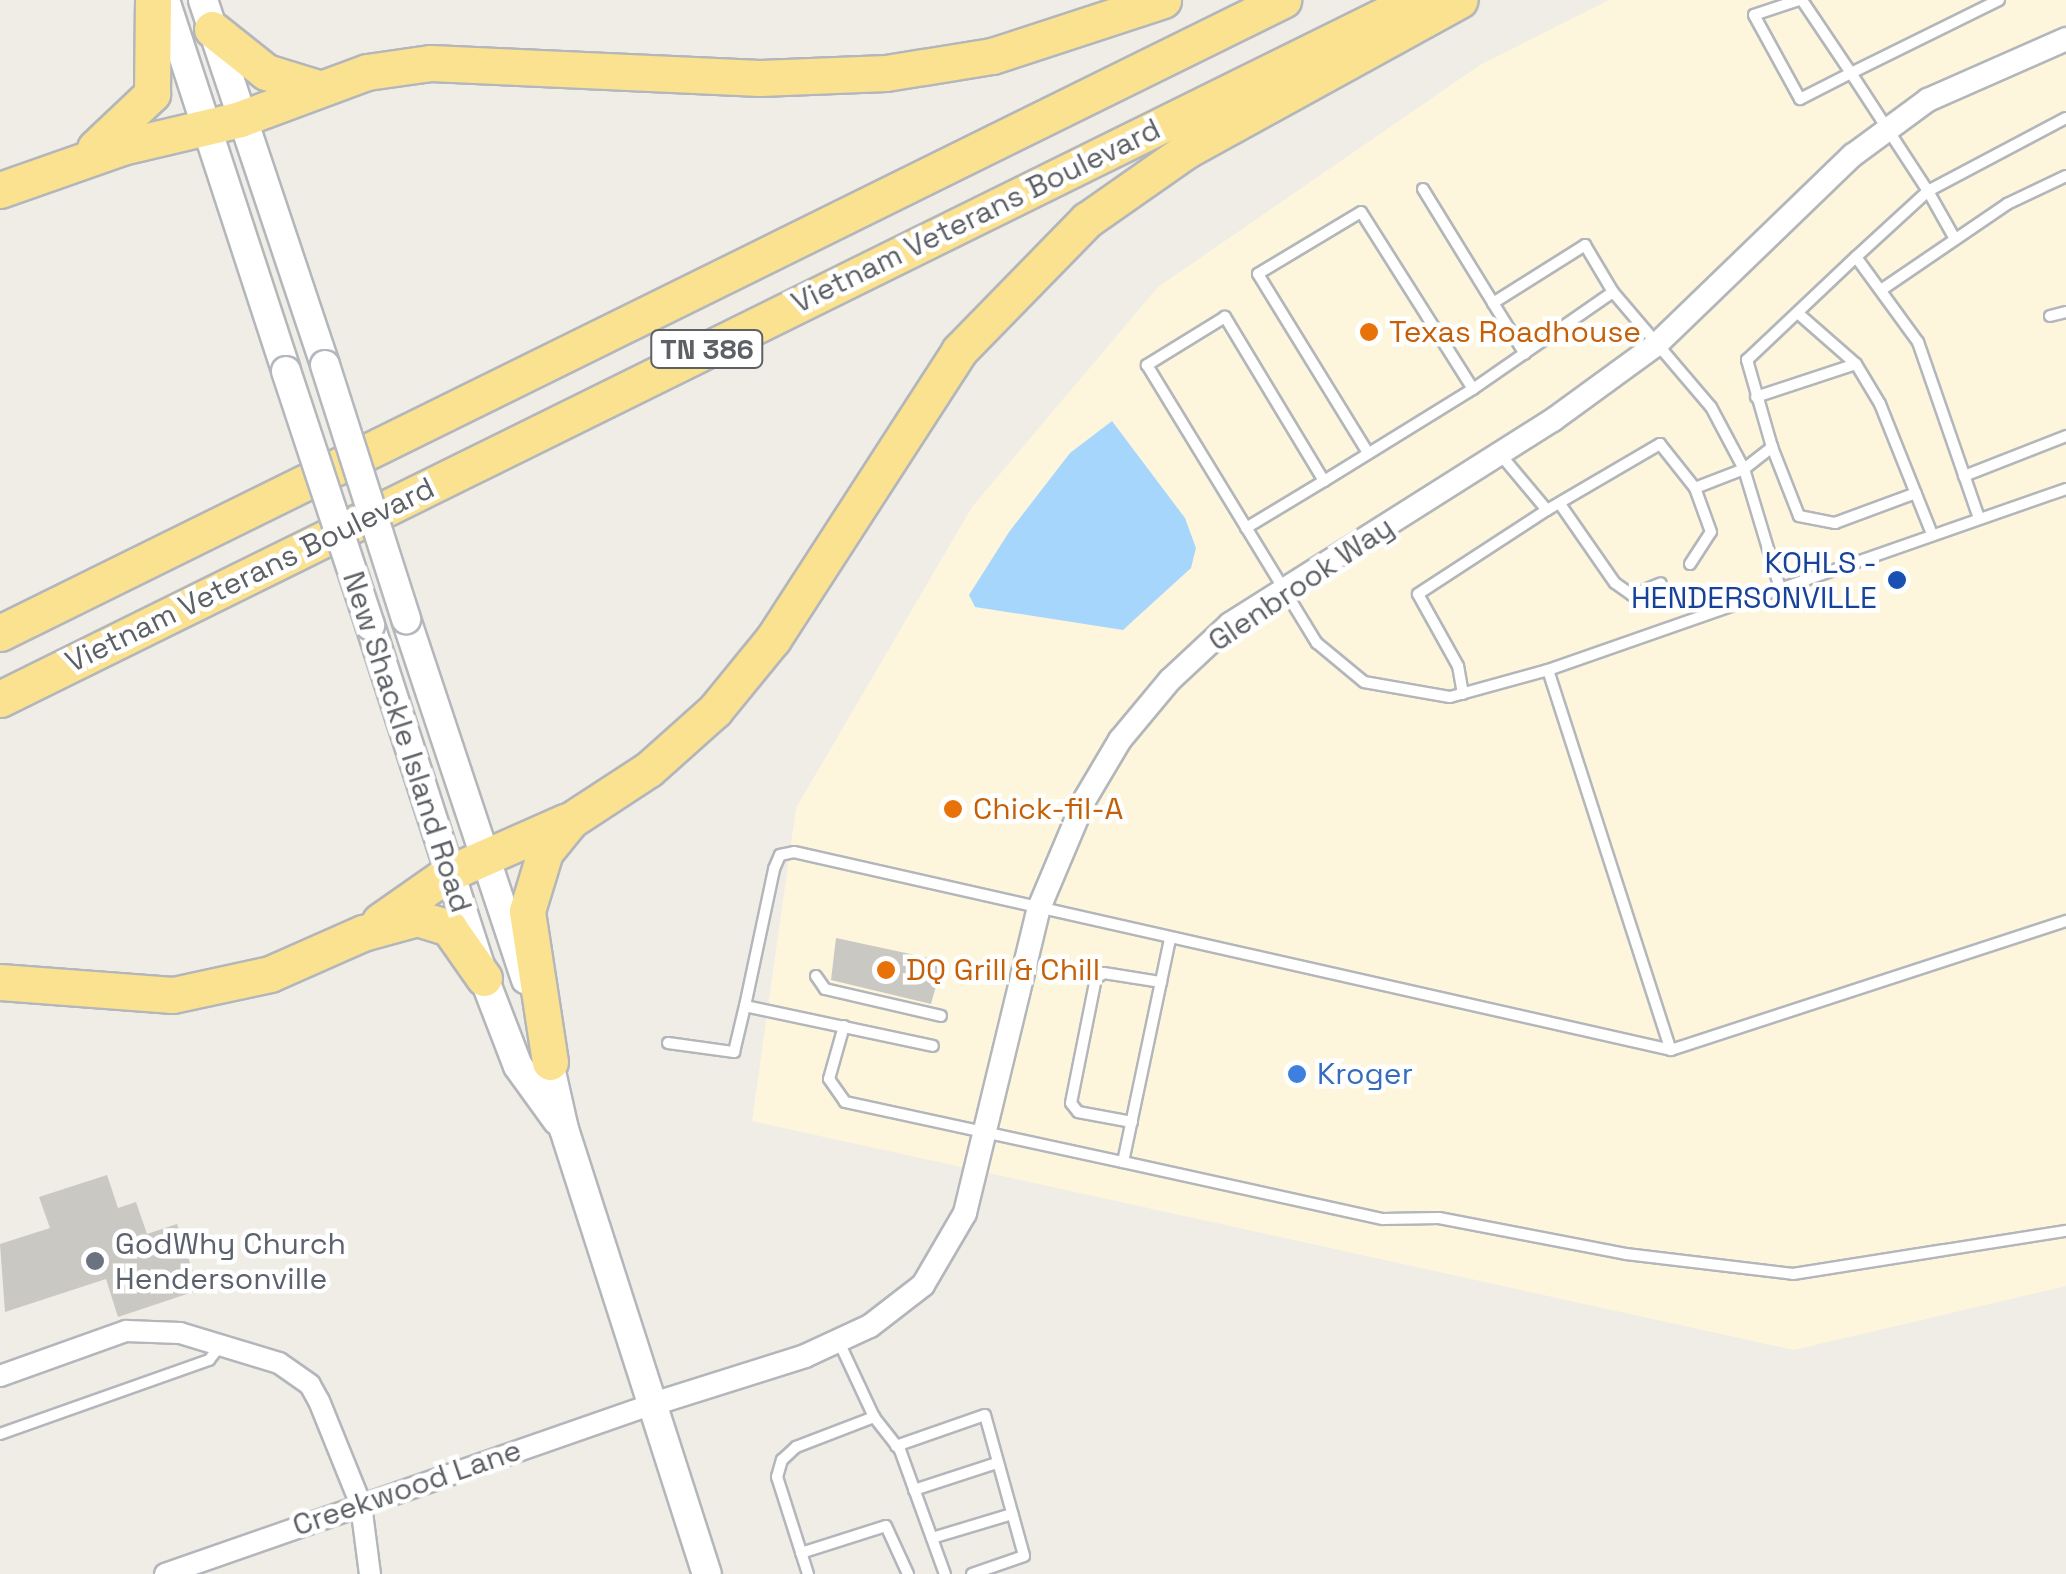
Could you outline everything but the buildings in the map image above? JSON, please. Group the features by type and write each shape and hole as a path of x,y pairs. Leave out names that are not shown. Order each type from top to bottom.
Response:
{"highway":[{"path":"14,185 100,145 152,94 152,0"},
{"path":"14,185 122,147 240,120 315,88 431,63 760,78 886,73 992,56 1163,0"},
{"name":"Vietnam Veterans Boulevard","path":"0,633 1283,0"},
{"name":"Vietnam Veterans Boulevard","path":"0,699 1415,0"},
{"path":"363,933 447,874 570,820 649,769 715,710 773,639 958,351 1086,220 1186,150 1460,0"},
{"path":"208,15 266,72 315,88"},
{"path":"550,1062 527,910 545,852 570,820"},
{"path":"0,982 173,995 270,974 363,933 417,918 449,928 484,978"}],"main road":[{"name":"New Shackle Island Road","path":"166,0 447,874 518,1066 564,1129"},
{"name":"New Shackle Island Road","path":"208,15 485,858 550,1062 564,1129 707,1574"}],"street":[{"name":"Glenbrook Way","path":"650,1405 838,1341 870,1326 923,1285 965,1213 989,1128 1039,908 1086,799 1120,740 1194,658 1230,624 1500,454 1656,346 1853,155 1928,100 2066,39"},
{"path":"0,1376 126,1331 180,1333 279,1363 310,1385 361,1505 370,1574"},
{"name":"Creekwood Lane","path":"165,1574 650,1405"}],"lane":[{"path":"1955,240 1928,191 1886,131 1851,73 1801,0 1754,15 1800,99 1851,73 2000,0"},
{"path":"1916,493 1835,523 1799,516 1772,447 1748,360 1928,191 2066,118"},
{"path":"1884,288 2007,204 2066,176"},
{"path":"1423,189 1525,354"},
{"path":"1368,453 1258,274 1360,212 1472,388"},
{"path":"1493,304 1585,244 1613,292 1711,407 1744,469 1780,588"},
{"path":"1856,257 1884,288 1918,342 1979,518"},
{"path":"1246,528 1525,354 1613,292"},
{"path":"2050,316 2066,312"},
{"path":"1800,315 1856,364 1932,534"},
{"path":"1324,480 1225,317 1147,365 1317,642 1364,682 1463,694 1548,670 2066,489"},
{"path":"1756,397 1856,364"},
{"path":"1964,476 2066,436"},
{"path":"1463,694 1458,666 1418,594 1547,510 1660,444 1695,488 1711,532 1690,564"},
{"path":"1695,488 1744,469 1772,447"},
{"path":"1500,454 1547,510"},
{"path":"1560,504 1614,583 1632,595 1661,583"},
{"path":"1548,670 1671,1050"},
{"path":"668,1043 734,1052 780,855 794,852 1671,1050 2066,922"},
{"path":"1124,1162 1170,939"},
{"path":"1132,1122 1078,1112 1072,1103 1096,978 1104,973 1161,982"},
{"path":"816,976 825,989 941,1016"},
{"path":"745,1006 933,1046"},
{"path":"844,1026 829,1078 841,1099 989,1128 1383,1219 1439,1218 1626,1254 1792,1274 2066,1231"},
{"path":"838,1341 874,1417 896,1446 945,1574"},
{"path":"0,1434 210,1360 220,1345"},
{"path":"896,1446 985,1415 1024,1556 972,1574"},
{"path":"808,1574 777,1477 782,1460 796,1447 874,1417"},
{"path":"914,1490 998,1463"},
{"path":"932,1538 1012,1514"},
{"path":"801,1553 886,1526 908,1574"}],"shaded area":[{"path":"1609,0 2066,0 2066,1286 1794,1350 752,1121 796,808 972,507 1158,287 1480,65"}],"water":[{"path":"1112,421 1185,518 1196,548 1191,568 1123,630 975,607 969,595 1009,532 1070,453"}],"place":[{"name":"Texas Roadhouse","path":"1369,332"},
{"name":"KOHLS - HENDERSONVILLE","path":"1897,580"},
{"name":"Chick-fil-A","path":"953,809"},
{"name":"DQ Grill & Chill","path":"886,970"},
{"name":"Kroger","path":"1297,1074"},
{"name":"GodWhy Church Hendersonville","path":"95,1261"}]}
